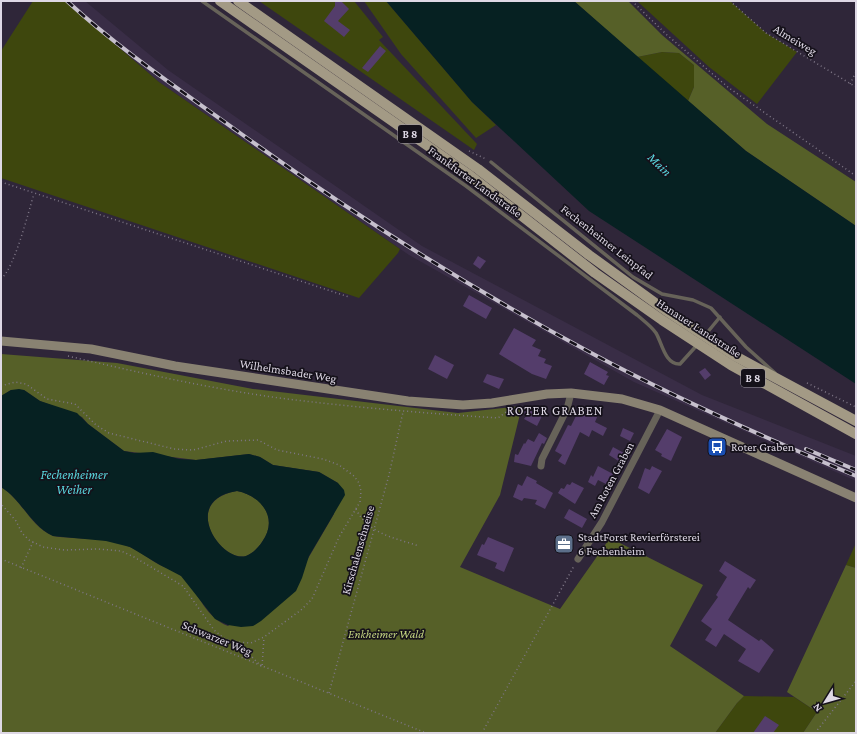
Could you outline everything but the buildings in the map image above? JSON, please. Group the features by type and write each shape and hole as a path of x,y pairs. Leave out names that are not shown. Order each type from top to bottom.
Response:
{"main road":[{"name":"Hanauer Landstraße","path":"220,1 468,174 595,273 697,345 856,434"},
{"name":"B 8","path":"238,1 478,169 589,256 704,336"},
{"name":"Hanauer Landstraße","path":"704,336 785,384 856,420"}],"street":[{"name":"Wilhelmsbader Weg","path":"1,340 91,349 175,366 408,401 463,405 492,403 547,394 572,393 622,399 660,410 856,498"},
{"path":"541,466 542,459 567,409 572,393"},
{"name":"Am Roten Graben","path":"578,559 602,522 660,410"}],"lane":[{"name":"Frankfurter Landstraße","path":"202,1 466,186 637,316 656,333 666,356 673,363 680,364 684,362 697,345"},
{"name":"Fechenheimer Leinpfad","path":"491,162 633,277 662,294 700,302 711,308 746,347 766,363 785,384"},
{"path":"697,345 720,317"}],"path":[{"path":"632,1 667,35 729,88 856,176"},
{"name":"Almeiweg","path":"730,1 766,33 856,88"},
{"path":"850,84 856,72"},
{"path":"1,182 349,297"},
{"path":"1,279 12,263 34,193"},
{"path":"65,356 168,379 264,395 403,412 498,418 514,406"},
{"path":"1,386 15,382 26,384 47,399 75,404 96,425 109,433 174,450 193,450 242,440 258,440 277,450 323,459 339,465 354,476 359,483 361,491 360,502 339,537 312,599 301,610 264,637 251,643 225,639 214,630 183,586 177,581 134,557 121,551 98,549 64,550 43,547 33,542 22,533 16,521 1,504"},
{"name":"Kirschalenschneise","path":"329,693 388,475 403,412"},
{"path":"356,509 362,520 373,530 419,546"},
{"path":"21,568 33,542"},
{"path":"482,733 578,559"},
{"name":"Schwarzer Weg","path":"1,560 426,733"},
{"path":"262,667 264,637"},
{"path":"238,642 262,667"},
{"path":"815,733 856,681"}],"shaded area":[{"path":"65,1 85,1 168,70 422,246 702,395 856,456 856,481 634,382 409,255 159,82"}],"green space":[{"path":"33,1 65,1 159,82 400,249 398,253 359,298 1,178 1,51"},
{"path":"259,1 354,1 383,37 379,40 477,144 474,150"},
{"path":"364,1 386,1 472,102 496,125 476,138 401,54"},
{"path":"574,1 628,1 662,35 767,124 856,182 856,226 746,151 688,101 694,87 694,65 679,53 662,52 637,57"},
{"path":"637,1 730,1 766,33 797,52 757,104 709,67"},
{"path":"662,52 679,53 694,65 694,87 688,101 637,57"},
{"name":"Enkheimer Wald","path":"1,354 117,363 253,389 458,413 522,406 500,495 460,567 560,609 610,538 703,585 670,646 744,696 715,733 1,733 1,487 15,499 38,526 53,536 103,540 123,544 179,574 190,585 208,611 220,622 228,626 306,562 334,514 338,483 319,472 273,465 260,457 249,454 196,460 124,451 88,424 82,417 40,401 24,390 11,390 1,396"},
{"path":"237,491 254,498 260,503 265,509 268,517 269,525 262,542 255,550 246,556 236,556 226,550 217,541 210,530 208,518 210,506 220,497"},
{"path":"856,543 856,568 846,565"},
{"path":"846,565 856,568 856,733 803,733 817,712 787,692"},
{"path":"744,696 794,697 817,712 803,733 715,733"}],"water":[{"name":"Main","path":"386,1 574,1 746,151 856,226 856,384 589,211 472,102"},
{"name":"Fechenheimer Weiher","path":"11,390 24,390 40,401 77,413 88,424 124,451 134,453 153,452 179,459 196,460 249,454 260,457 273,465 319,472 338,483 344,490 345,495 309,556 296,591 253,626 241,627 228,625 215,619 181,576 130,547 106,541 53,536 38,526 15,499 1,487 1,396","holes":["237,491 246,494 260,503 268,517 269,525 262,542 255,550 246,556 236,556 226,550 217,541 210,530 208,517 210,506 220,497"]}],"railway":[{"path":"67,1 130,53 283,163 370,222 458,277 549,330 627,372 757,433 856,476"},
{"path":"806,449 856,470"}],"place":[{"name":"Roter Graben","path":"717,447"},
{"name":"StadtForst Revierförsterei 6 Fechenheim","path":"564,544"}],"district":[{"name":"ROTER GRABEN","path":"555,410"}]}
